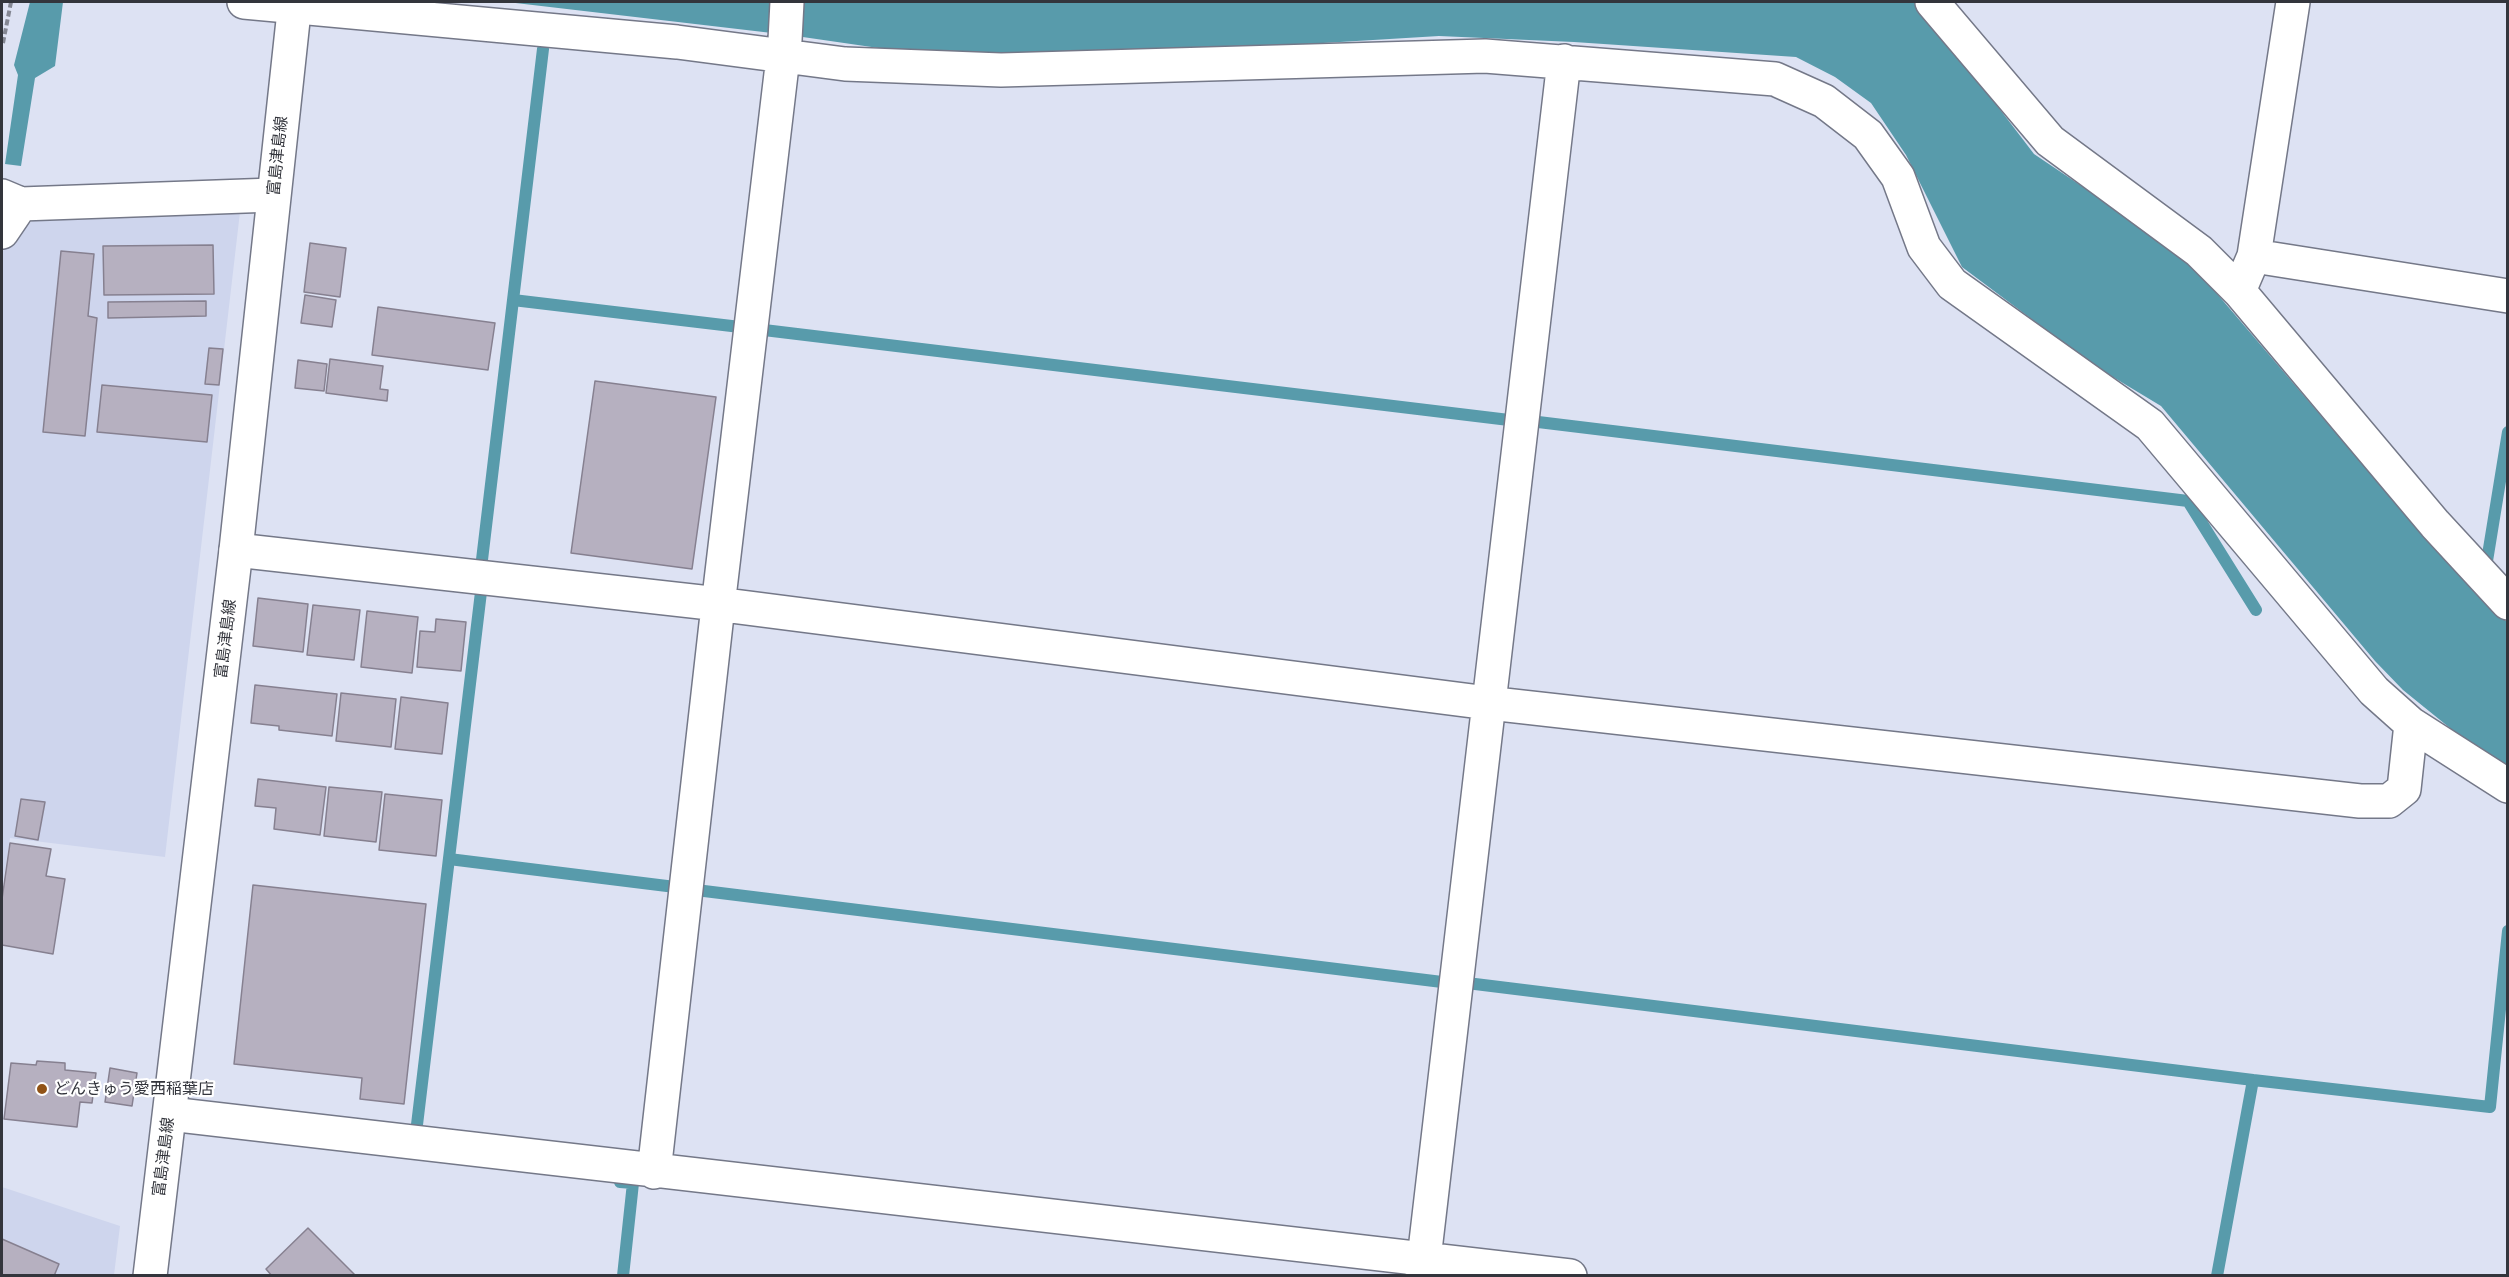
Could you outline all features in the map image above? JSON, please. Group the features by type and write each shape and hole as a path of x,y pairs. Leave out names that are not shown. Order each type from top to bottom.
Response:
{"street":[{"path":"244,2 677,42 784,48 845,64 1001,70 1485,56 1775,78 1824,101 1868,135 1898,177 1923,248 1952,284 2150,425 2374,691 2411,724 2508,786"},
{"path":"654,1172 784,48 787,2"},
{"path":"1932,2 2050,141 2199,251 2239,291 2435,524 2508,603"},
{"path":"2239,291 2254,256 2293,2"},
{"name":"富島津島線","path":"150,1275 236,550 294,5"},
{"path":"1423,1267 1564,61"},
{"path":"2,232 11,200 273,195"},
{"path":"2254,256 2508,296"},
{"path":"236,550 718,606 1488,703 2360,801 2390,801 2404,789 2411,724"},
{"path":"170,1114 1423,1267 1570,1275"}],"path":[{"path":"3,44 11,2"}],"shaded area":[{"path":"240,212 165,857 10,838 2,889 2,252 34,219"},
{"path":"2,1187 120,1226 114,1275 2,1276"}],"water":[{"path":"30,2 63,2 55,66 35,78 21,166 5,164 18,75 14,65"},
{"path":"507,2 1918,2 2034,154 2184,255 2398,506 2481,598 2507,622 2507,765 2466,741 2403,690 2375,661 2161,406 2093,365 1962,267 1906,155 1871,103 1835,77 1796,57 1574,42 1439,36 1175,52 906,52 789,35"}],"building":[{"path":"310,243 346,248 340,297 304,292"},
{"path":"213,245 214,294 104,295 103,246"},
{"path":"61,251 94,254 88,316 97,318 85,436 43,432"},
{"path":"305,295 336,300 332,327 301,323"},
{"path":"206,301 206,316 108,318 108,302"},
{"path":"378,307 495,323 488,370 372,355"},
{"path":"209,348 223,349 219,385 205,384"},
{"path":"330,359 383,366 380,389 388,390 387,401 326,393"},
{"path":"298,360 327,364 324,391 295,388"},
{"path":"595,381 716,397 692,569 571,553"},
{"path":"102,385 212,395 207,442 97,432"},
{"path":"258,598 308,604 303,652 253,646"},
{"path":"313,605 360,610 354,660 307,655"},
{"path":"367,611 418,617 412,673 361,667"},
{"path":"436,619 466,622 461,671 417,667 420,631 435,632"},
{"path":"255,685 337,694 332,736 279,730 279,726 251,723"},
{"path":"341,693 396,699 391,747 336,741"},
{"path":"401,697 448,703 442,754 395,749"},
{"path":"258,779 326,787 320,835 274,829 276,808 255,806"},
{"path":"329,787 382,792 376,842 324,836"},
{"path":"385,794 442,800 436,856 379,850"},
{"path":"21,799 45,802 38,840 15,836"},
{"path":"10,843 51,849 46,876 65,879 53,954 2,945 2,899"},
{"path":"253,885 426,904 404,1104 360,1099 362,1078 234,1064"},
{"path":"37,1061 65,1063 65,1070 96,1073 92,1103 80,1102 77,1127 4,1119 11,1063 36,1065"},
{"path":"110,1068 137,1073 132,1106 105,1102"},
{"path":"308,1228 356,1276 272,1276 266,1269"},
{"path":"2,1239 59,1264 54,1276 2,1276"}],"waterway":[{"path":"481,568 543,49"},
{"path":"513,300 740,327"},
{"path":"764,330 1509,420"},
{"path":"1530,421 2188,501 2256,610"},
{"path":"2486,567 2508,432"},
{"path":"416,1133 481,592"},
{"path":"449,859 675,887"},
{"path":"696,890 1442,982"},
{"path":"2217,1276 2253,1080 2490,1107 2508,931"},
{"path":"1467,983 2253,1080"},
{"path":"620,1182 633,1183 623,1276"}],"place":[{"name":"どんきゅう愛西稲葉店","path":"42,1089"}]}
